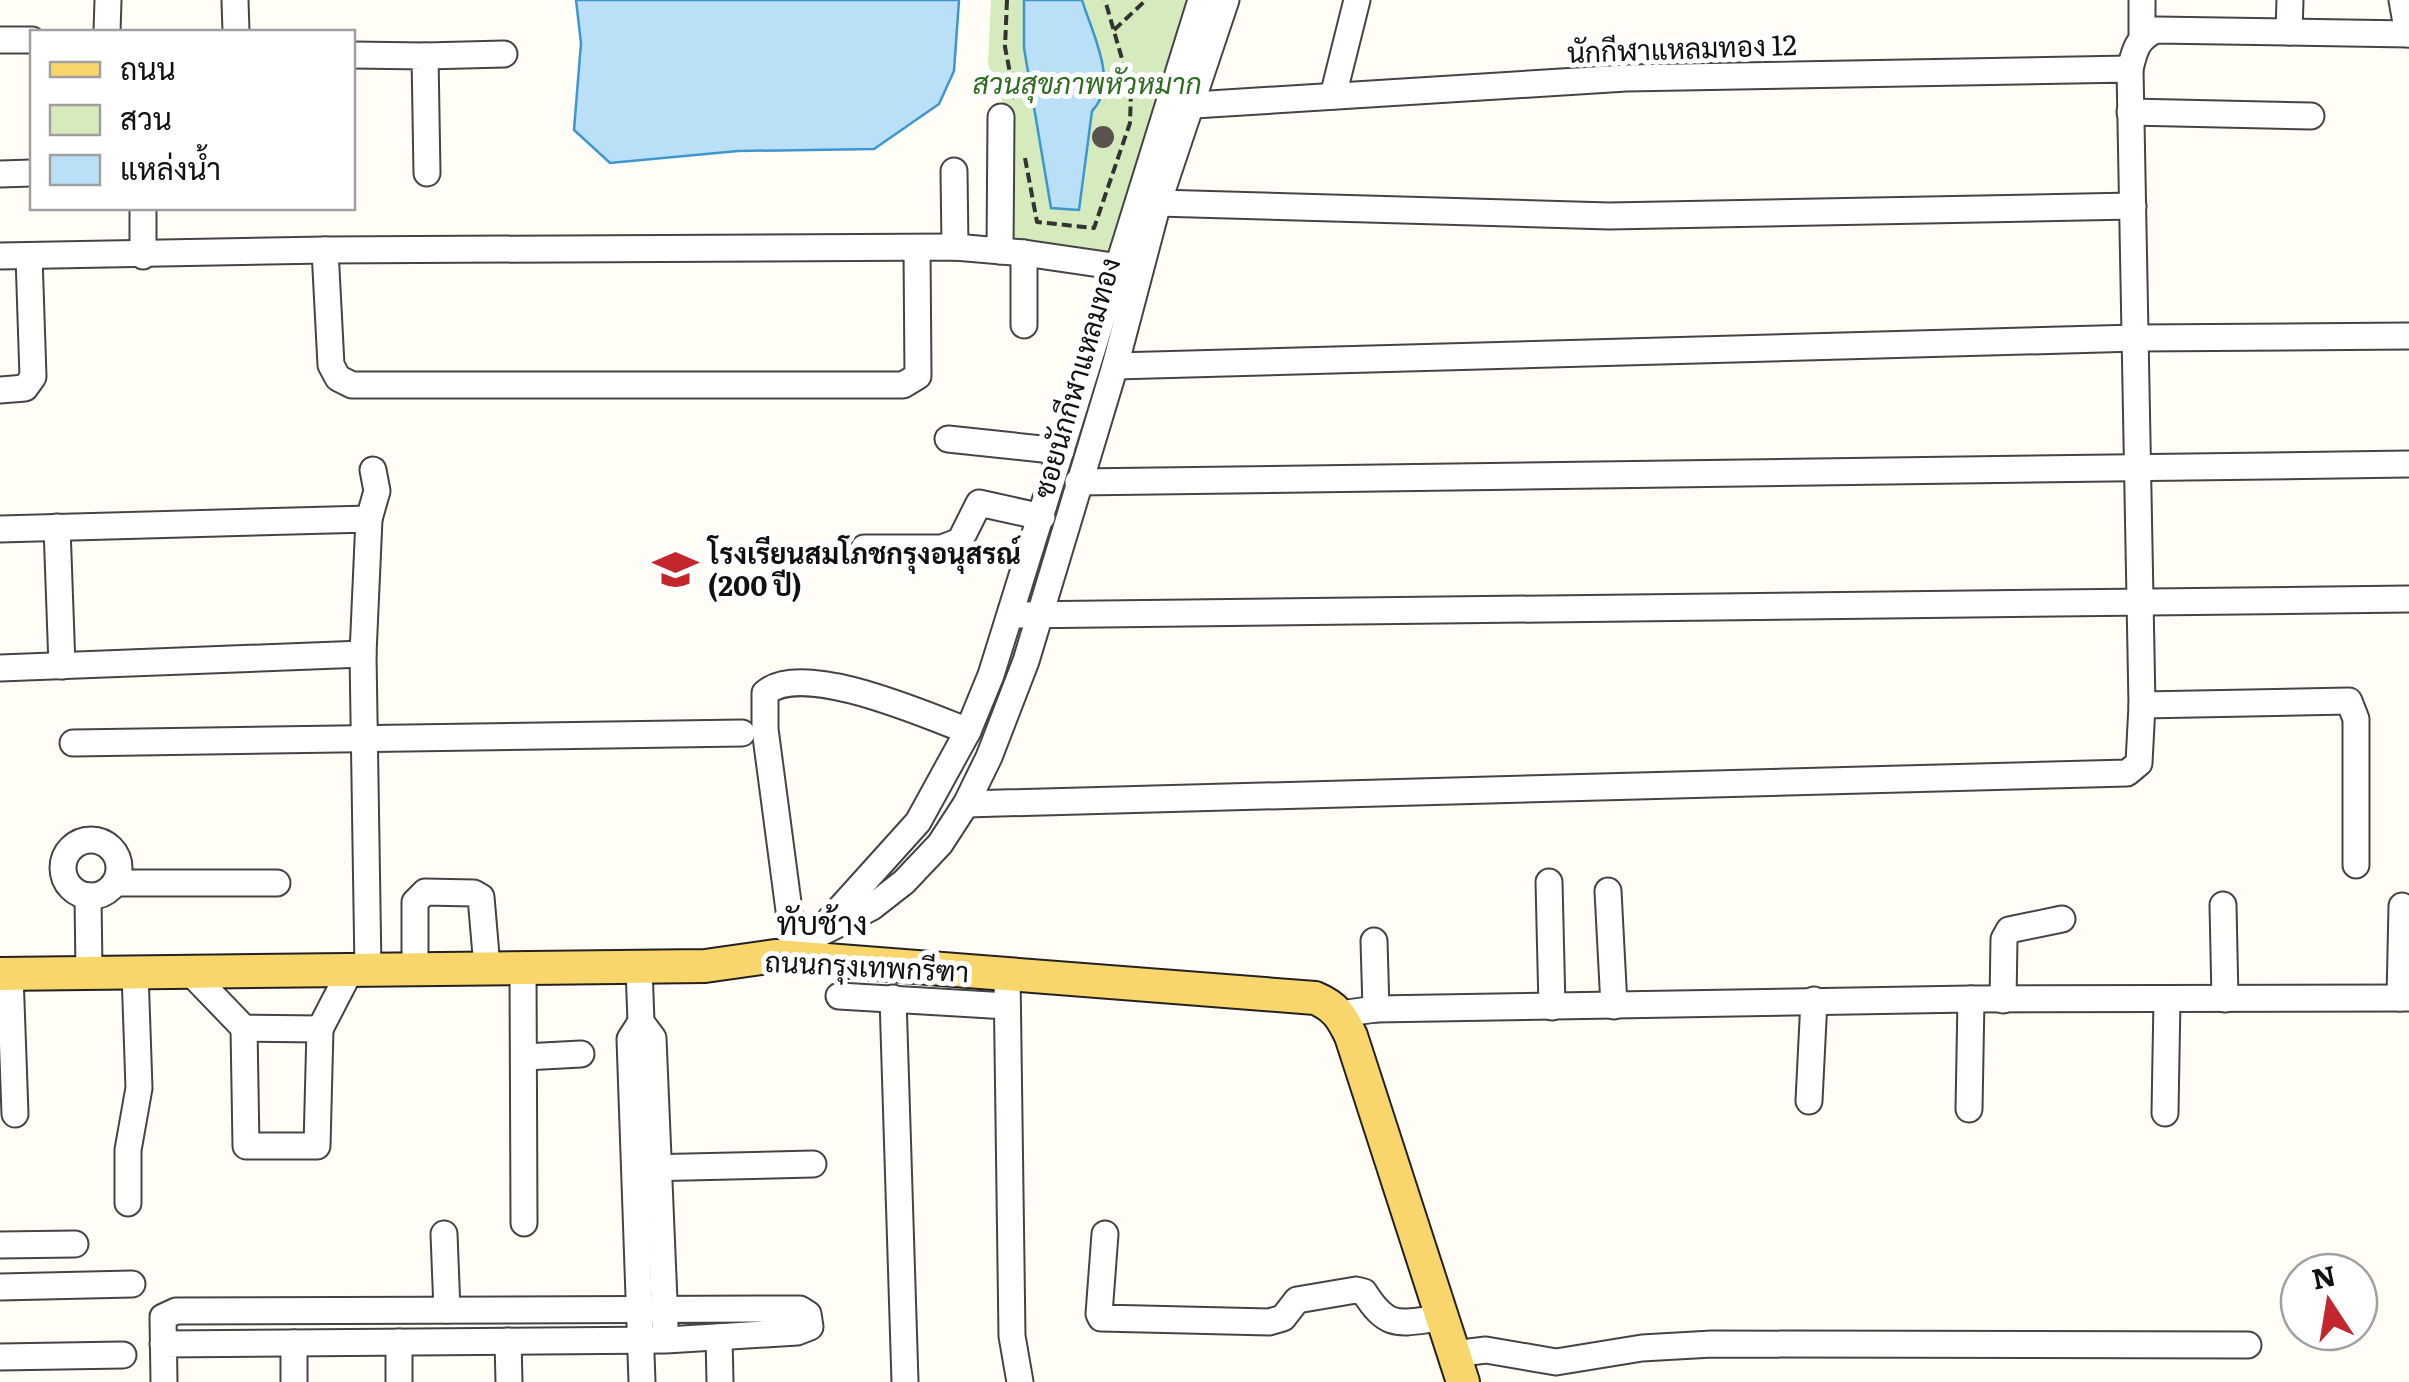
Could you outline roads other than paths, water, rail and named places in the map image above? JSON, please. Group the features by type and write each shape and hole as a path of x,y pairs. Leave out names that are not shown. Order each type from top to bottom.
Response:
{"main road":[{"name":"ถนนกรุงเทพกรีฑา","path":"5,974 705,966 795,946 1007,990 1315,998 1330,1004 1340,1014"},
{"path":"1340,1014 1351,1036 1458,1368"}],"street":[{"path":"107,30 108,0"},
{"path":"235,0 236,30"},
{"name":"ซอยนักกีฬาแหลมทอง","path":"795,946 918,822 968,731 1012,615 1201,0"},
{"name":"ซอยนักกีฬาแหลมทอง","path":"795,946 872,907 904,882 940,844 966,804 1012,703 1115,366 1158,203 1194,105 1226,0"},
{"path":"1333,96 1356,0"},
{"path":"966,804 2127,772 2139,763 2142,704 2130,69 2142,36 2142,0"},
{"path":"2290,0 2290,32"},
{"path":"2142,36 2156,30 2408,34 2402,0"},
{"path":"0,40 30,40"},
{"path":"355,55 504,54"},
{"path":"425,56 426,173"},
{"name":"นักกีฬาแหลมทอง 12","path":"1194,105 1626,78 2130,69"},
{"path":"1008,111 1012,252 1024,326"},
{"path":"2130,112 2311,116"},
{"path":"954,172 955,247"},
{"path":"0,174 30,173"},
{"path":"1158,203 1609,216 2132,206"},
{"path":"143,210 144,256"},
{"path":"0,256 955,247 1120,267"},
{"path":"325,250 331,365 338,378 352,385 904,385 918,376 916,249"},
{"path":"0,390 25,388 33,377 30,256"},
{"path":"1115,366 2137,338 2409,336"},
{"path":"948,439 1061,451"},
{"path":"1078,482 2409,464"},
{"path":"189,971 244,1028 246,1146 318,1146 320,1028 360,969 364,654 369,518 377,491 373,470"},
{"path":"864,548 955,545 980,503 1042,517"},
{"path":"0,529 369,518"},
{"path":"58,527 62,666"},
{"path":"1012,615 2409,599"},
{"path":"0,668 364,654"},
{"path":"795,946 765,729 765,693 776,685 799,682 874,694 968,731"},
{"path":"2142,704 2349,701 2356,719 2356,865"},
{"path":"73,743 742,733"},
{"path":"100,841 115,853 119,871 115,883 104,894 88,896 70,887 63,871 67,854 80,842 100,841"},
{"path":"1550,882 1552,1006"},
{"path":"115,883 277,883"},
{"path":"1608,891 1614,1006"},
{"path":"415,968 415,902 425,892 474,893 481,897 487,967"},
{"path":"88,896 89,972"},
{"path":"2224,905 2225,999"},
{"path":"1340,1014 1376,1009 1814,1000 2405,998 2402,906"},
{"path":"2003,1000 2004,939 2008,930 2062,919"},
{"path":"1374,941 1376,1009"},
{"path":"523,967 524,1223"},
{"path":"638,967 642,1022 653,1038 661,1166 654,1340 642,1382"},
{"path":"128,1202 128,1150 139,1088 134,972"},
{"path":"5,974 16,1114"},
{"path":"839,996 893,998 1007,990 1012,1336 1020,1382"},
{"path":"893,998 905,1382"},
{"path":"1969,1109 1971,998"},
{"path":"2165,1113 2167,999"},
{"path":"1809,1100 1814,1000"},
{"path":"642,1022 630,1039 634,1168 653,1310"},
{"path":"244,1028 320,1028"},
{"path":"524,1057 581,1054"},
{"path":"634,1168 813,1164"},
{"path":"444,1234 446,1310"},
{"path":"1104,1234 1099,1314 1102,1318 1269,1322 1284,1318 1298,1300 1356,1290 1364,1292 1386,1320 1440,1318"},
{"path":"0,1245 74,1244"},
{"path":"0,1287 132,1284"},
{"path":"163,1344 654,1340 798,1332 810,1327 810,1322 808,1314 800,1309 176,1311 163,1318 163,1344 164,1382"},
{"path":"719,1337 720,1382"},
{"path":"508,1341 509,1382"},
{"path":"399,1342 400,1382"},
{"path":"294,1343 294,1382"},
{"path":"1458,1368 1486,1350 1556,1362 1642,1348 1712,1344 2248,1345"},
{"path":"0,1358 124,1355"}],"water":[{"path":"576,0 959,0 954,71 939,104 874,149 738,151 610,163 574,130 581,43"},
{"path":"1024,0 1082,0 1101,57 1104,86 1092,111 1079,210 1051,208 1024,48"}],"place":[{"name":"โรงเรียนสมโภชกรุงอนุสรณ์ (200 ปี)","path":"675,570"}],"district":[{"name":"ทับช้าง","path":"822,924"}],"park label":[{"name":"สวนสุขภาพหัวหมาก","path":"1087,84"}]}
